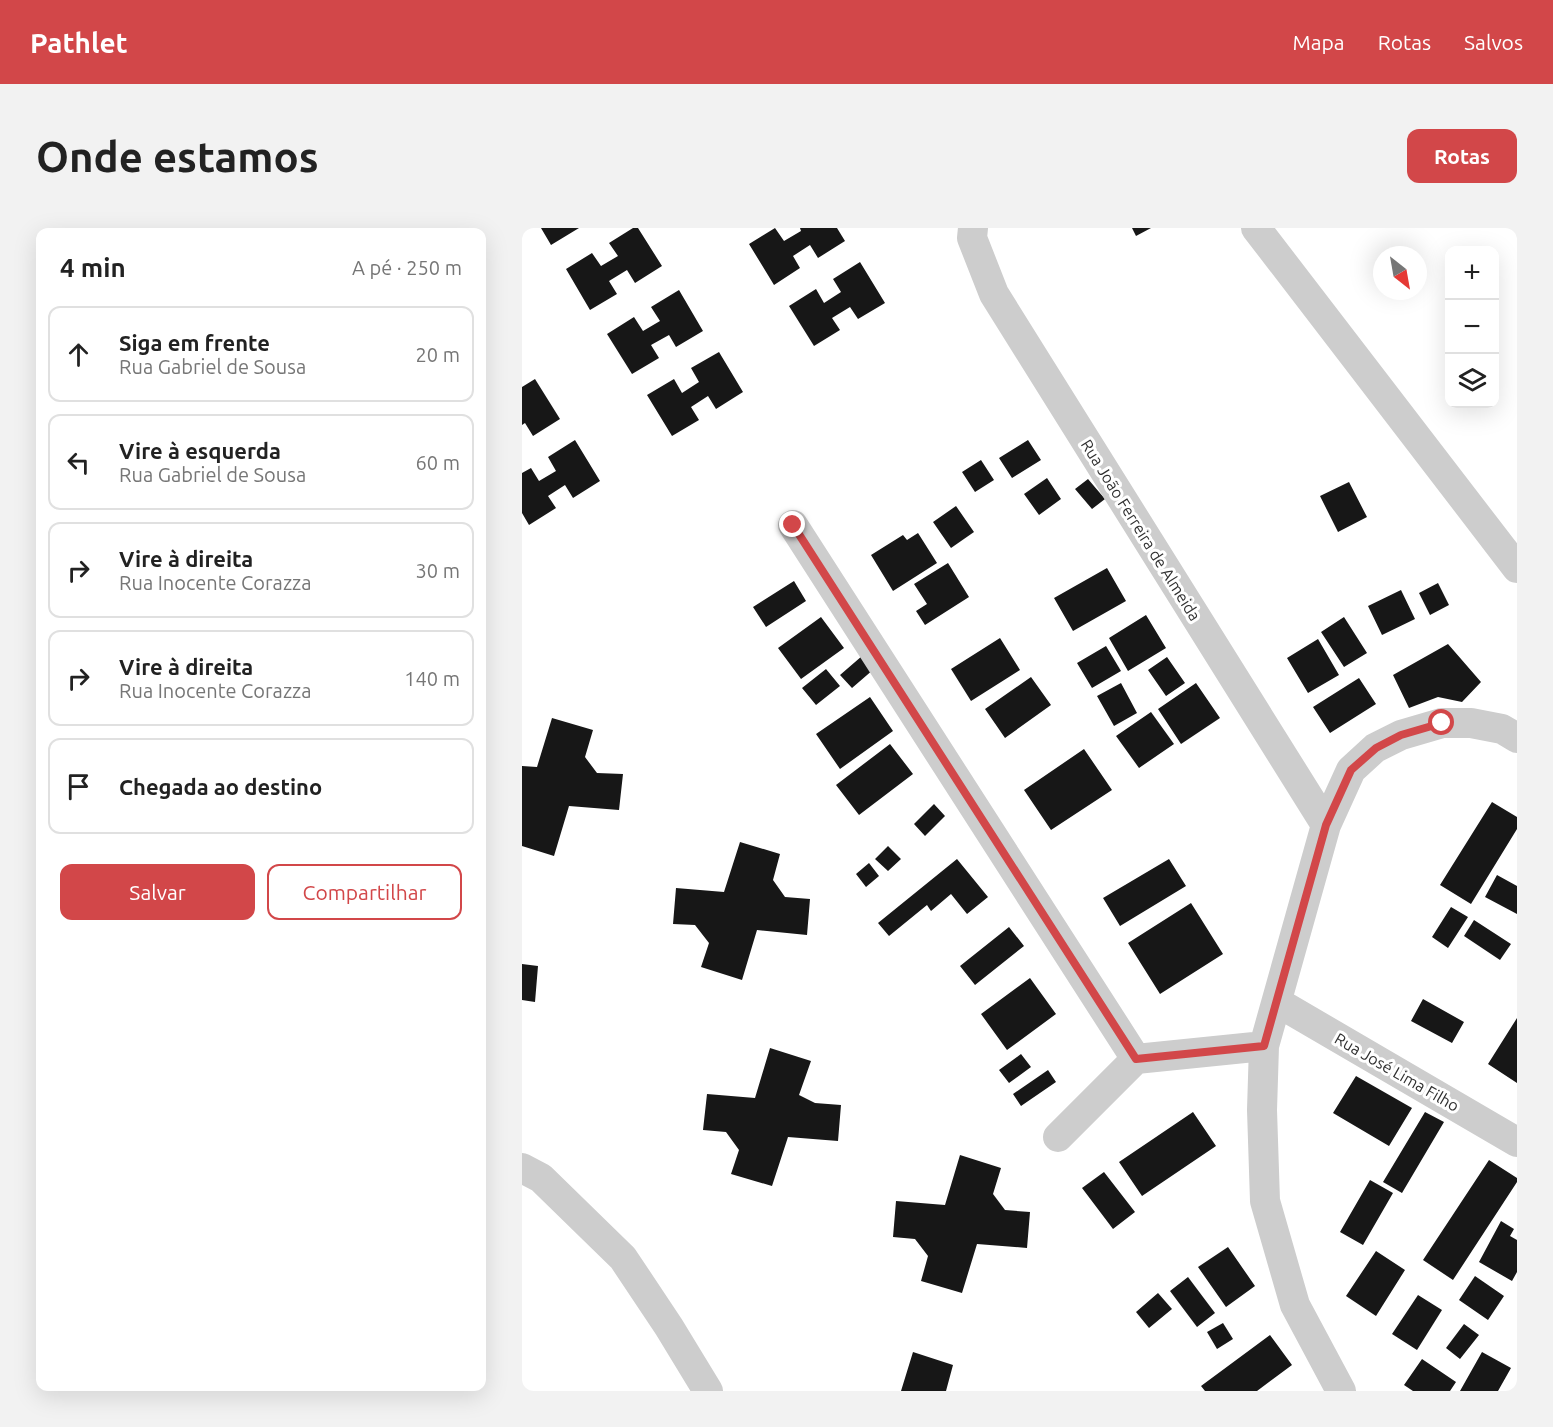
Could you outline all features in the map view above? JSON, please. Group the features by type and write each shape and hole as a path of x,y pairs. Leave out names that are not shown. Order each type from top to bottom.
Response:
{"street":[{"name":"Rua João Ferreira de Almeida","path":"973,228 972,238 994,294 1326,825"},
{"path":"1256,228 1517,568"},
{"path":"793,525 1136,1059"},
{"path":"1341,1391 1294,1305 1265,1202 1262,1110 1264,1046 1326,825 1351,770 1376,748 1401,735 1442,723 1470,723 1502,729 1517,738"},
{"name":"Rua José Lima Filho","path":"1277,1002 1517,1142"},
{"path":"1058,1137 1136,1059 1264,1046"},
{"path":"522,1168 542,1178 623,1258 708,1391"}],"building":[{"path":"541,228 579,228 551,245"},
{"path":"633,228 638,228 662,266 635,283 627,270 609,281 617,294 590,310 566,269 592,253 601,266 618,256 609,243"},
{"path":"775,228 784,241 801,231 800,228 837,228 845,241 818,258 810,245 793,256 800,268 774,285 749,244"},
{"path":"1132,228 1151,228 1136,236"},
{"path":"860,262 885,303 858,319 850,307 832,318 840,330 814,346 789,306 816,289 824,303 841,292 833,279"},
{"path":"679,290 703,331 676,347 669,335 651,345 659,358 632,374 607,334 634,317 643,331 660,321 651,307"},
{"path":"719,352 743,392 716,409 708,396 691,407 699,420 672,436 647,395 674,379 682,393 699,382 691,368"},
{"path":"535,379 560,419 533,436 525,423 522,425 522,387"},
{"path":"575,440 600,481 573,498 565,485 548,496 556,508 529,525 522,513 522,473 531,468 539,481 556,471 548,457"},
{"path":"1028,440 1041,460 1012,478 999,458"},
{"path":"981,460 994,480 975,492 962,472"},
{"path":"1047,478 1061,499 1039,515 1024,494"},
{"path":"1088,479 1105,499 1092,509 1075,489"},
{"path":"1349,482 1367,517 1338,532 1320,496"},
{"path":"956,506 974,532 951,548 933,522"},
{"path":"918,533 937,563 893,591 871,555 903,535 907,540"},
{"path":"948,563 969,597 925,625 916,611 927,604 914,584"},
{"path":"1107,568 1126,601 1073,631 1054,598"},
{"path":"794,581 806,601 766,627 753,607"},
{"path":"1438,583 1449,605 1430,615 1419,593"},
{"path":"1401,590 1415,619 1382,635 1368,606"},
{"path":"1146,615 1166,648 1128,671 1109,638"},
{"path":"821,617 844,648 801,679 778,648"},
{"path":"1344,617 1367,653 1344,667 1321,632"},
{"path":"1000,638 1020,670 971,701 951,669"},
{"path":"1318,639 1339,675 1308,693 1287,658"},
{"path":"1448,644 1481,682 1462,702 1438,697 1409,708 1393,675"},
{"path":"1106,646 1121,671 1092,688 1077,663"},
{"path":"862,656 874,669 852,688 840,675"},
{"path":"1167,657 1185,683 1166,696 1148,670"},
{"path":"826,669 840,686 816,705 802,688"},
{"path":"1031,677 1051,705 1005,738 985,709"},
{"path":"1359,678 1376,704 1330,733 1313,707"},
{"path":"1121,683 1137,713 1114,726 1097,696"},
{"path":"1196,683 1220,718 1181,744 1158,709"},
{"path":"870,697 893,731 840,769 816,734"},
{"path":"1151,712 1174,744 1139,768 1116,736"},
{"path":"552,718 593,730 585,757 597,773 623,774 619,810 569,806 554,856 522,846 522,766 537,767"},
{"path":"890,744 913,774 859,815 836,785"},
{"path":"1084,749 1112,790 1051,830 1024,790"},
{"path":"1492,802 1517,817 1517,829 1471,904 1440,885"},
{"path":"934,804 945,816 925,836 914,824"},
{"path":"740,842 780,854 773,880 785,897 810,899 807,935 757,930 742,980 701,967 709,943 695,925 673,924 676,888 724,892"},
{"path":"888,846 901,859 888,871 875,859"},
{"path":"957,859 988,897 967,914 951,894 931,911 927,905 889,936 878,923"},
{"path":"1169,859 1186,886 1120,926 1103,898"},
{"path":"869,863 879,876 866,887 856,874"},
{"path":"1497,875 1517,886 1517,914 1485,897"},
{"path":"1191,903 1223,954 1160,994 1128,943"},
{"path":"1451,907 1468,917 1448,948 1432,937"},
{"path":"1474,920 1511,944 1500,960 1464,936"},
{"path":"1009,927 1024,946 975,985 960,966"},
{"path":"522,964 538,966 535,1002 522,1000"},
{"path":"1030,978 1056,1014 1007,1050 981,1014"},
{"path":"1423,999 1464,1022 1452,1043 1411,1021"},
{"path":"1517,1018 1517,1083 1488,1064"},
{"path":"770,1048 811,1061 799,1095 815,1103 841,1105 838,1141 788,1137 772,1186 731,1174 739,1150 726,1132 703,1130 707,1094 755,1098"},
{"path":"1021,1054 1031,1067 1009,1083 999,1070"},
{"path":"1048,1070 1056,1082 1021,1106 1013,1094"},
{"path":"1356,1076 1412,1108 1389,1146 1333,1113"},
{"path":"1193,1112 1216,1146 1142,1196 1119,1162"},
{"path":"1425,1112 1444,1122 1402,1193 1383,1182"},
{"path":"960,1155 1001,1168 993,1194 1005,1210 1030,1212 1027,1248 977,1244 962,1293 921,1281 928,1256 915,1239 893,1237 896,1201 945,1205"},
{"path":"1489,1160 1517,1178 1517,1182 1453,1280 1423,1260"},
{"path":"1104,1172 1135,1212 1113,1229 1082,1188"},
{"path":"1370,1180 1393,1193 1363,1245 1340,1232"},
{"path":"1501,1221 1514,1229 1510,1236 1517,1240 1517,1272 1512,1281 1479,1262"},
{"path":"1228,1247 1255,1286 1226,1307 1198,1267"},
{"path":"1376,1251 1405,1270 1376,1316 1346,1296"},
{"path":"1475,1276 1504,1296 1488,1320 1459,1300"},
{"path":"1188,1277 1215,1313 1197,1327 1170,1291"},
{"path":"1158,1293 1172,1309 1149,1328 1136,1312"},
{"path":"1418,1295 1442,1310 1417,1350 1392,1334"},
{"path":"1223,1323 1233,1339 1217,1349 1207,1332"},
{"path":"1464,1324 1479,1335 1460,1359 1446,1348"},
{"path":"1270,1335 1292,1365 1257,1391 1205,1391 1201,1386"},
{"path":"913,1352 953,1365 946,1391 901,1391"},
{"path":"1482,1352 1511,1368 1498,1391 1460,1391"},
{"path":"1422,1359 1456,1382 1450,1391 1413,1391 1404,1385"}],"route":[{"path":"793,525 1136,1059 1264,1046 1326,825 1351,770 1376,748 1401,735 1442,723"}]}
